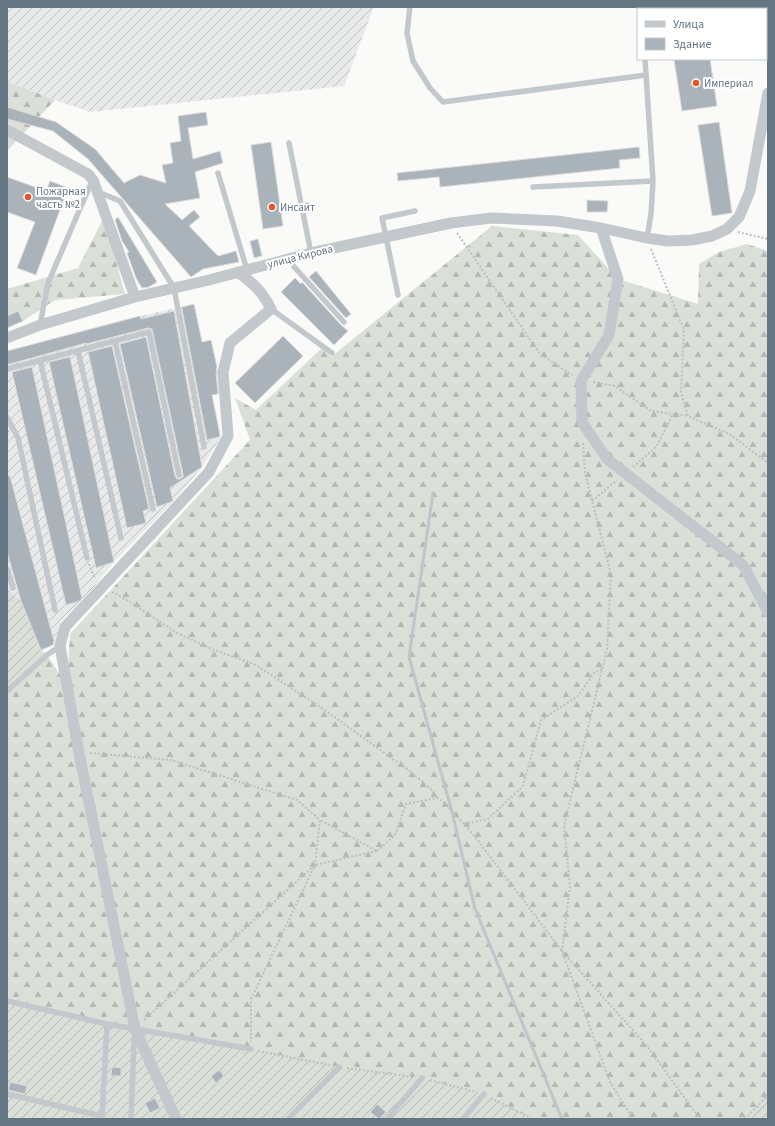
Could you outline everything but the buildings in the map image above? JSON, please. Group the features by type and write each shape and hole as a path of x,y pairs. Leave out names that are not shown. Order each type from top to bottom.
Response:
{"street":[{"path":"727,229 739,217 750,190 768,93"},
{"path":"7,130 88,174 93,180 135,297"},
{"name":"улица Кирова","path":"7,338 40,325 135,297 311,253 451,223 491,218 557,221 668,241 692,240 712,236 727,229"},
{"path":"601,228 618,279 609,335 581,381 582,422 607,459 743,565 768,612"},
{"path":"176,1119 136,1031 79,753 60,646 65,627 209,472 228,436 223,372 230,344 271,309 265,296 243,271"}],"lane":[{"path":"410,7 407,33 413,61 430,88 443,102 646,75"},
{"path":"645,60 653,181 651,214 647,238"},
{"path":"289,143 311,253"},
{"path":"218,173 243,271"},
{"path":"40,325 48,283 93,180"},
{"path":"533,187 653,181"},
{"path":"98,192 120,201 174,288 204,447"},
{"path":"398,295 382,218 416,211"},
{"path":"287,259 344,322"},
{"path":"271,309 332,353"},
{"path":"7,369 149,332 179,475"},
{"path":"115,341 153,509"},
{"path":"78,350 121,538"},
{"path":"40,360 87,558"},
{"path":"7,417 18,438 55,610"},
{"path":"7,569 13,588"},
{"path":"7,691 47,655 60,646"},
{"path":"7,1001 136,1031 251,1049"},
{"path":"7,1094 102,1118 107,1024"},
{"path":"131,1119 134,1042 136,1031"},
{"path":"288,1119 338,1067"},
{"path":"387,1119 422,1078"},
{"path":"463,1119 484,1094"}],"path":[{"path":"451,223 540,354 581,381 615,386 652,411 688,416 731,435 768,463"},
{"path":"727,229 768,239"},
{"path":"647,238 684,330 680,392 688,416"},
{"path":"592,501 656,447 673,414"},
{"path":"582,422 585,474 611,574 607,649 564,826 570,886 562,952 610,1082 633,1119"},
{"path":"87,558 96,584 130,602 177,633 214,650 254,664 319,706 411,772 431,789 437,798 444,802 472,833 562,952 647,1046 700,1119"},
{"path":"464,824 488,819 523,786 541,720 578,696 594,674 602,669"},
{"path":"79,753 171,760 297,800 320,820 377,851"},
{"path":"136,1031 315,865 377,851 395,835 406,804 437,798"},
{"path":"251,1049 251,999 315,865 320,820"},
{"path":"745,1119 768,1095"}],"shaded area":[{"path":"7,7 374,7 344,86 90,112 7,81"},
{"path":"194,304 202,342 211,340 222,393 212,395 221,437 202,467 173,502 114,562 83,600 61,621 55,644 41,650 21,601 9,590 7,585 7,351 140,316"}],"green space":[{"path":"7,81 55,100 7,151"},
{"path":"104,217 125,294 55,300 23,321 18,311 7,316 7,289 78,268"},
{"path":"492,226 578,235 618,279 698,304 699,264 719,252 747,244 768,251 768,1095 745,1119 533,1119 484,1094 422,1078 339,1067 135,1029 7,1001 7,691 47,655 67,685 70,634 250,440 235,398 256,410 322,348 331,357"},
{"path":"7,585 9,590 21,601 41,649 47,655 7,691"},
{"path":"7,1001 107,1024 251,1049 339,1067 422,1078 484,1094 533,1119 7,1119"},
{"path":"768,1095 768,1119 745,1119"}],"waterway":[{"path":"433,493 409,657 452,812 475,909 562,1119"}],"place":[{"name":"Империал","path":"696,83"},
{"name":"Пожарная часть №2","path":"28,197"},
{"name":"Инсайт","path":"272,207"}]}
